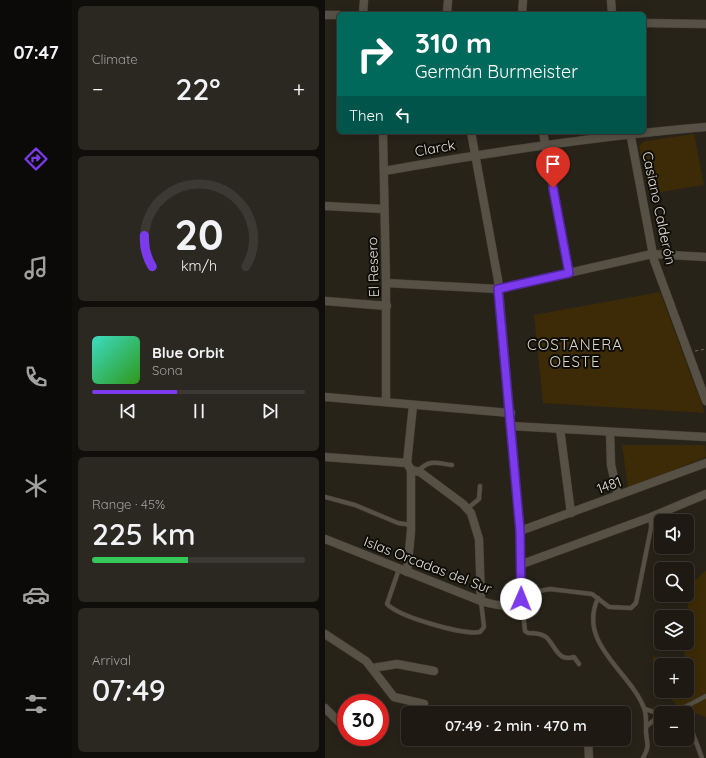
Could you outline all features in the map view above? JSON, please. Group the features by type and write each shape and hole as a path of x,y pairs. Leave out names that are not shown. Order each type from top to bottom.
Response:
{"street":[{"path":"363,12 364,0"},
{"path":"447,12 448,0"},
{"path":"522,12 523,0"},
{"path":"611,0 612,12"},
{"path":"325,14 337,15"},
{"path":"646,23 706,24"},
{"name":"Clarck","path":"646,132 706,127"},
{"name":"El Resero","path":"383,134 387,306 386,402"},
{"path":"471,134 498,289 511,413 522,564 522,597"},
{"path":"543,134 569,273"},
{"name":"Clarck","path":"384,171 475,155 623,134"},
{"name":"Casiano Calderón","path":"630,134 652,254 706,401"},
{"path":"325,206 384,209"},
{"path":"386,283 498,289 652,254 706,257"},
{"path":"325,301 387,306"},
{"path":"325,397 511,413"},
{"path":"403,571 411,525 413,405"},
{"path":"511,426 706,437"},
{"path":"560,429 571,513"},
{"path":"610,432 611,465 618,496"},
{"path":"325,457 412,468 468,508 474,519 478,532 481,601"},
{"name":"1481","path":"520,531 706,463"},
{"path":"522,564 651,517 706,494"},
{"name":"Islas Orcadas del Sur","path":"325,539 403,571 491,604 514,605 520,602 522,597"},
{"path":"325,634 341,643 373,668 394,697 424,704"},
{"path":"373,668 397,664 434,671"},
{"path":"325,708 337,720"},
{"path":"588,746 589,758"}],"lane":[{"path":"412,468 427,463 452,465"},
{"path":"468,508 479,499 480,486"},
{"path":"325,497 355,505 398,523 411,525"},
{"path":"579,664 574,657 564,658 560,656 546,638 538,633 528,633 525,631 522,597 550,589 592,594 609,607 627,608 636,603 651,528 651,517"},
{"path":"403,571 387,604 428,623 451,630 480,632 484,627 481,601"},
{"path":"598,598 593,608 594,624 600,644 645,709 648,748 643,758"},
{"path":"687,706 706,696"},
{"path":"645,709 654,712"},
{"path":"646,727 654,720"},
{"path":"694,737 702,758"}],"shaded area":[{"path":"694,134 704,185 649,194 639,146 645,141"},
{"path":"660,292 705,413 543,403 534,315"},
{"path":"622,445 705,445 706,457 628,488"},
{"path":"706,571 706,717 694,713 694,706 678,706 671,698 694,698 694,658 685,658 683,650 694,650 694,610 688,610 688,602 694,602 694,581"},
{"path":"653,655 656,658 654,658 654,681"}],"district":[{"name":"COSTANERA OESTE","path":"575,352"}],"route":[{"path":"521,599 522,564 520,531 511,413 498,289 569,273 553,188"}]}
